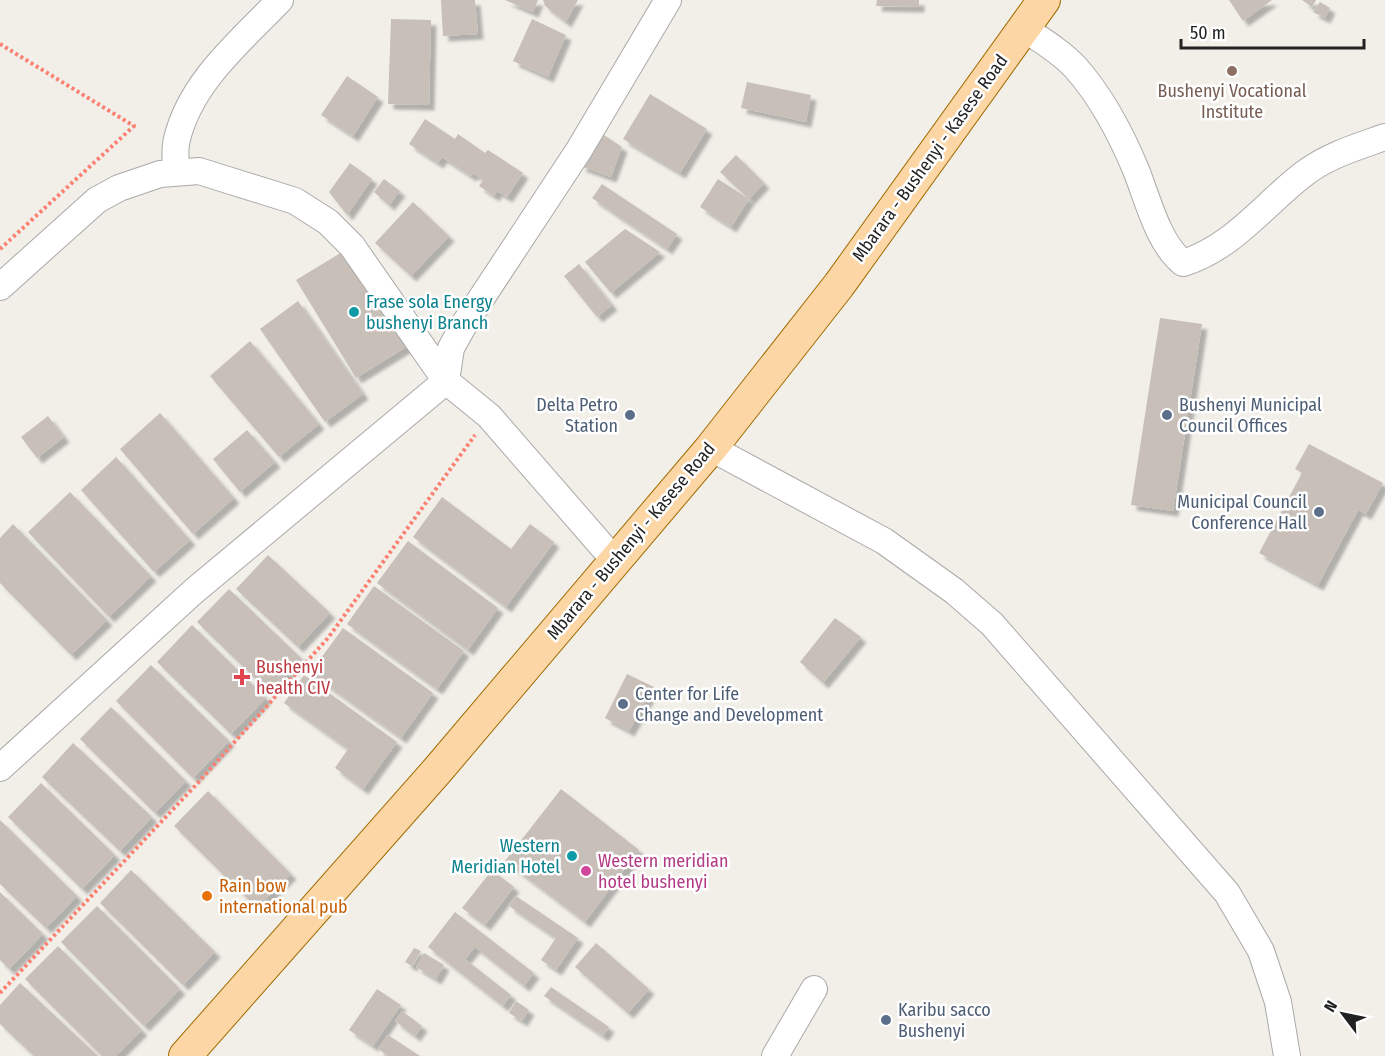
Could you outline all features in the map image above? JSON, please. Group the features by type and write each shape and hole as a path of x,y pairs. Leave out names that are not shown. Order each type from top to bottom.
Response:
{"main road":[{"name":"Mbarara - Bushenyi - Kasese Road","path":"185,1056 366,853 711,448 839,285 1044,0"}],"street":[{"path":"176,171 176,140 191,101 205,79 280,0"},
{"path":"0,768 194,591 446,381 451,348 465,323 579,150 668,0"},
{"path":"1023,28 1075,68 1112,119 1136,170 1161,235 1175,257 1183,263 1215,249 1305,173 1322,162 1336,154 1385,137"},
{"path":"0,287 96,200 119,188 176,171 199,171 295,201 328,222 359,254 446,381 489,416 616,562"},
{"path":"711,448 884,541 954,591 992,624 1227,893 1261,951 1278,1002 1287,1056"},
{"path":"775,1056 814,989"}],"path":[{"path":"0,44 134,126 0,249"},
{"path":"0,993 203,778 328,638 489,416"}],"building":[{"path":"441,0 475,0 478,34 443,36"},
{"path":"505,0 538,0 533,12"},
{"path":"543,0 578,0 566,22 545,6"},
{"path":"877,0 919,0 919,7 876,6"},
{"path":"1229,0 1272,0 1243,21"},
{"path":"1302,0 1316,0 1312,7"},
{"path":"1320,2 1330,8 1325,18 1313,12"},
{"path":"391,19 431,20 429,105 388,104"},
{"path":"532,19 566,35 548,77 513,61"},
{"path":"347,76 378,97 353,136 321,115"},
{"path":"747,82 811,95 806,122 741,108"},
{"path":"650,94 707,129 680,173 623,139"},
{"path":"425,119 455,139 458,134 485,153 488,150 523,173 507,197 497,191 494,196 479,186 483,180 473,173 471,176 442,157 438,163 409,144"},
{"path":"601,133 622,147 611,177 580,166"},
{"path":"736,155 764,183 749,199 720,172"},
{"path":"350,163 372,179 347,215 329,192"},
{"path":"384,179 400,191 389,205 374,192"},
{"path":"718,179 749,199 731,227 700,207"},
{"path":"602,184 677,234 667,249 592,198"},
{"path":"413,202 449,236 411,276 375,243"},
{"path":"625,229 660,252 611,293 585,262"},
{"name":"Frase sola Energy bushenyi Branch","path":"352,246 411,344 356,378 296,280"},
{"path":"579,264 612,305 597,317 564,276"},
{"path":"298,301 363,394 325,422 260,329"},
{"name":"Bushenyi Municipal Council Offices","path":"1160,318 1202,324 1173,511 1131,505"},
{"path":"250,341 319,424 279,457 210,376"},
{"path":"160,413 234,498 193,534 120,449"},
{"path":"48,416 64,437 37,458 21,437"},
{"path":"247,430 275,462 240,492 213,459"},
{"name":"Municipal Council Conference Hall","path":"1309,444 1383,483 1366,514 1358,510 1318,585 1259,553 1302,473 1295,469"},
{"path":"116,457 190,540 154,572 81,490"},
{"path":"70,492 151,576 109,617 28,532"},
{"path":"442,497 511,549 530,524 554,542 506,607 413,537"},
{"path":"13,524 107,620 71,655 0,583 0,538"},
{"path":"408,541 498,608 468,650 377,583"},
{"path":"268,555 330,613 298,647 236,589"},
{"path":"374,586 464,651 437,689 347,624"},
{"path":"229,589 301,658 269,692 197,622"},
{"path":"835,618 861,637 823,683 800,662"},
{"path":"192,625 266,698 231,734 157,662"},
{"path":"343,628 433,693 401,738 310,673"},
{"path":"151,665 229,741 193,778 116,701"},
{"path":"627,674 654,687 629,731 605,718"},
{"path":"304,675 397,742 363,789 335,768 348,749 284,703"},
{"path":"111,707 186,781 155,813 80,739"},
{"path":"73,743 152,817 120,851 42,777"},
{"path":"41,783 115,855 82,889 8,817"},
{"name":"Western Meridian Hotel","path":"561,789 639,850 585,922 505,861"},
{"path":"208,791 291,874 257,908 174,826"},
{"path":"0,820 77,896 46,928 0,884"},
{"path":"131,870 215,952 183,985 100,903"},
{"path":"492,870 514,887 485,925 462,908"},
{"path":"0,892 43,934 9,969 0,960"},
{"path":"516,896 578,938 556,970 541,960 556,938 509,906"},
{"path":"97,906 180,989 144,1026 61,942"},
{"path":"455,912 534,973 524,986 475,947 465,959 511,995 503,1006 428,947"},
{"path":"596,943 649,989 628,1013 575,967"},
{"path":"58,946 142,1030 116,1056 102,1056 25,979"},
{"path":"414,948 421,951 412,966 405,962"},
{"path":"424,953 444,965 436,979 416,967"},
{"path":"20,983 98,1056 34,1056 0,1024 0,1005"},
{"path":"551,987 609,1027 603,1036 544,996"},
{"path":"377,989 401,1005 373,1046 349,1030"},
{"path":"516,1001 529,1010 522,1021 509,1013"},
{"path":"402,1011 422,1026 415,1036 395,1021"},
{"path":"388,1035 420,1056 388,1056 378,1049"}],"place":[{"name":"Bushenyi Vocational Institute","path":"1232,71"},
{"name":"Frase sola Energy bushenyi Branch","path":"354,312"},
{"name":"Delta Petro Station","path":"630,415"},
{"name":"Bushenyi Municipal Council Offices","path":"1167,415"},
{"name":"Municipal Council Conference Hall","path":"1319,512"},
{"name":"Bushenyi health CIV","path":"242,677"},
{"name":"Center for Life Change and Development","path":"623,704"},
{"name":"Western Meridian Hotel","path":"572,856"},
{"name":"Western meridian hotel bushenyi","path":"586,871"},
{"name":"Rain bow international pub","path":"207,896"},
{"name":"Karibu sacco Bushenyi","path":"886,1020"}]}
